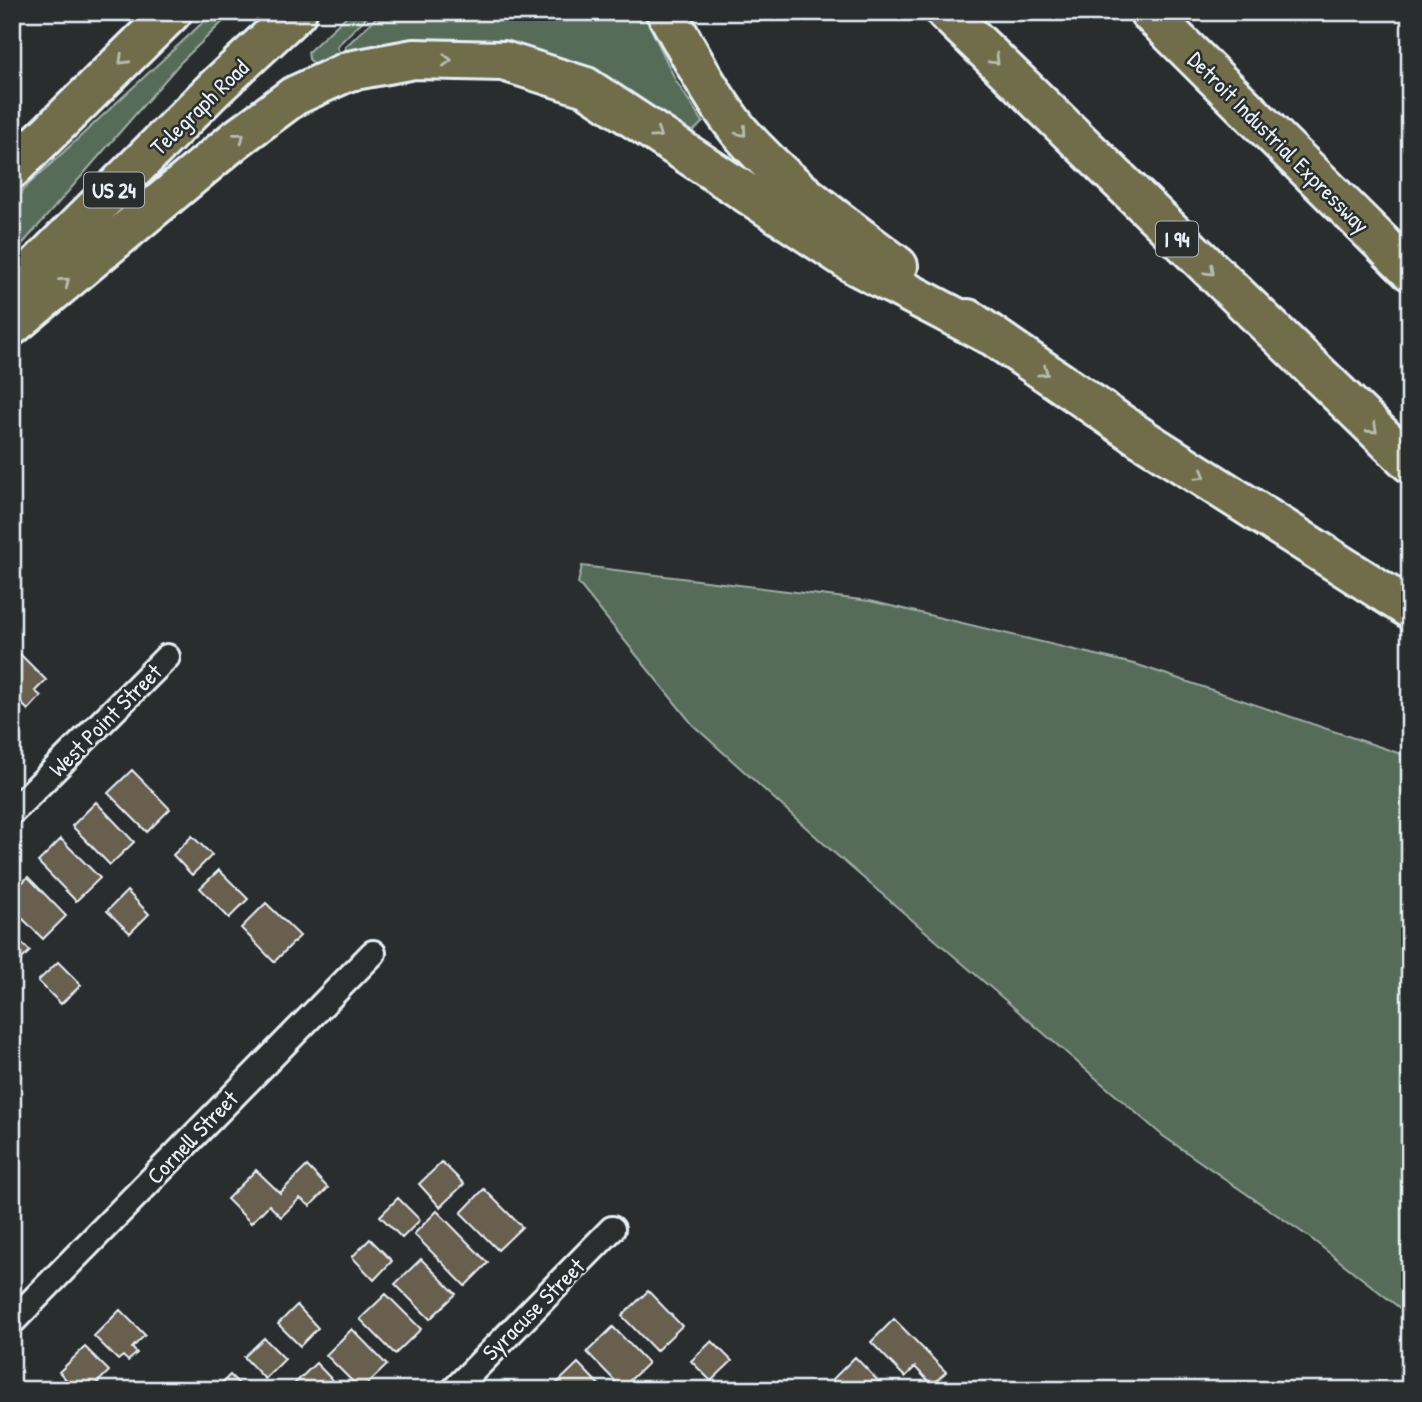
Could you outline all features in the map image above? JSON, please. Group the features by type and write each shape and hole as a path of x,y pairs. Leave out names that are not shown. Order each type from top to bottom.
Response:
{"highway":[{"path":"12,169 172,12"},
{"name":"Telegraph Road","path":"12,291 215,88 297,12"},
{"path":"666,12 700,72 739,130 789,183 988,334 1143,439 1410,609"},
{"name":"I 94","path":"946,12 1410,463"},
{"name":"Detroit Industrial Expressway","path":"1149,12 1410,271"},
{"path":"12,326 235,140 294,96 349,71 414,59 503,61 586,87 857,267 988,334"}],"street":[{"name":"West Point Street","path":"12,812 167,657"},
{"name":"Cornell Street","path":"12,1322 373,953"},
{"name":"Syracuse Street","path":"454,1390 612,1229"}],"green space":[{"path":"214,12 233,12 180,63 12,256 12,200"},
{"path":"351,12 372,12 337,46 342,61 319,69 309,59 308,52"},
{"path":"382,12 643,12 676,81 703,122 689,135 618,91 350,59 345,47"},
{"path":"582,566 870,601 1138,665 1410,757 1410,1316 1309,1237 1163,1136 832,851 693,725 578,583"}],"building":[{"path":"13,647 46,680 35,691 41,696 28,710 12,694"},
{"path":"132,770 170,809 147,832 108,793"},
{"path":"96,802 134,842 110,865 72,826"},
{"path":"192,836 212,855 192,875 173,855"},
{"path":"61,839 100,878 76,901 38,862"},
{"path":"219,870 248,899 229,918 200,888"},
{"path":"28,877 66,916 43,939 12,908 12,892"},
{"path":"127,891 149,914 130,933 107,911"},
{"path":"266,903 300,936 274,962 241,928"},
{"path":"12,933 30,951 12,969"},
{"path":"58,962 81,985 61,1004 38,981"},
{"path":"442,1162 464,1184 440,1207 419,1184"},
{"path":"307,1166 328,1188 310,1206 300,1198 281,1217 269,1205 251,1223 227,1199 256,1170 280,1193"},
{"path":"484,1189 522,1227 498,1250 461,1213"},
{"path":"398,1198 420,1220 402,1238 380,1216"},
{"path":"437,1211 488,1263 465,1286 414,1234"},
{"path":"370,1239 392,1261 374,1280 352,1257"},
{"path":"421,1259 456,1294 430,1319 395,1284"},
{"path":"648,1291 682,1326 656,1351 622,1316"},
{"path":"386,1294 421,1329 395,1354 360,1319"},
{"path":"297,1305 318,1328 300,1346 278,1324"},
{"path":"120,1310 145,1335 132,1348 137,1353 128,1361 123,1356 118,1360 94,1336"},
{"path":"894,1319 946,1372 932,1385 915,1367 905,1377 871,1342"},
{"path":"613,1327 648,1363 622,1388 587,1352"},
{"path":"352,1329 387,1365 361,1390 326,1355"},
{"path":"264,1338 285,1359 265,1379 244,1357"},
{"path":"712,1341 732,1361 711,1381 691,1361"},
{"path":"85,1347 109,1371 96,1384 101,1390 76,1390 59,1372"},
{"path":"855,1357 887,1390 841,1390 832,1380"},
{"path":"316,1363 342,1390 290,1388"},
{"path":"578,1363 604,1390 552,1388"},
{"path":"230,1375 245,1390 215,1390"},
{"path":"50,1382 57,1390 42,1390"}]}
